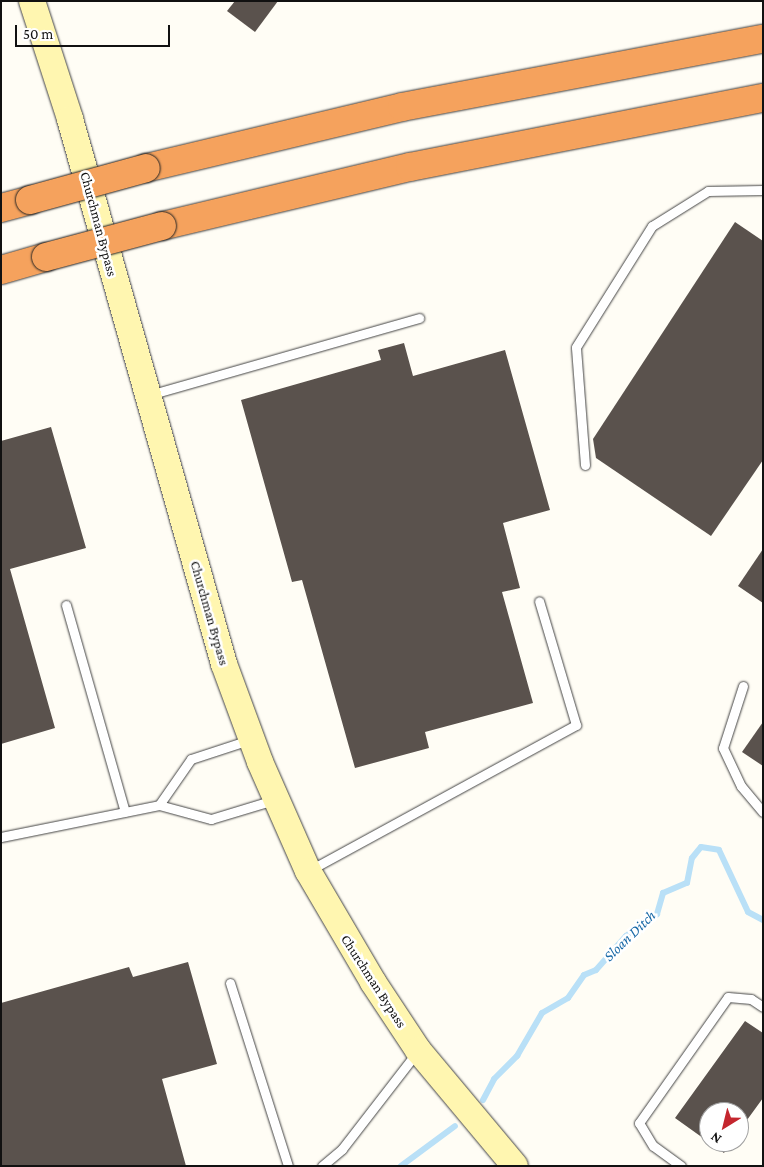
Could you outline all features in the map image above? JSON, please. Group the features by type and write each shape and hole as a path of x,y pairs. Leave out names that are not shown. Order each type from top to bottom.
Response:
{"highway":[{"path":"1,208 146,168 420,103 763,39"},
{"path":"1,270 162,226 410,167 763,98"}],"street":[{"name":"Churchman Bypass","path":"32,1 70,119 224,664 251,739 308,871 365,970 418,1050 515,1166"}],"lane":[{"path":"585,465 576,347 652,226 708,192 763,190"},
{"path":"147,396 419,318"},
{"path":"308,871 576,725 539,601"},
{"path":"66,605 125,812"},
{"path":"743,686 723,748 741,786 763,812"},
{"path":"158,805 192,759 251,739"},
{"path":"1,837 158,805 211,819 276,799"},
{"path":"230,983 288,1166"},
{"path":"681,1166 653,1146 639,1123 728,997 751,999 763,1007"},
{"path":"322,1166 342,1149 418,1050"}],"building":[{"path":"235,1 278,1 255,32 227,11"},
{"path":"735,222 763,241 763,460 711,536 596,458 593,439"},
{"path":"404,343 413,376 505,350 550,510 503,523 520,588 502,592 533,703 425,732 429,748 355,768 302,580 292,582 241,400 381,360 378,350"},
{"path":"51,427 86,548 10,569 55,728 1,744 1,441"},
{"path":"763,549 763,603 738,586"},
{"path":"763,722 763,766 742,752"},
{"path":"188,962 217,1064 162,1079 186,1166 1,1166 1,1003 129,967 133,977"},
{"path":"745,1021 763,1033 763,1098 749,1117 749,1102 699,1102 699,1135 675,1118"}],"waterway":[{"name":"Sloan Ditch","path":"483,1100 494,1079 517,1056 542,1013 568,998 584,975 596,970 626,936 657,914 663,893 687,883 692,858 701,847 719,850 748,912 763,920"},
{"name":"Sloan Ditch","path":"401,1166 455,1126"}]}
